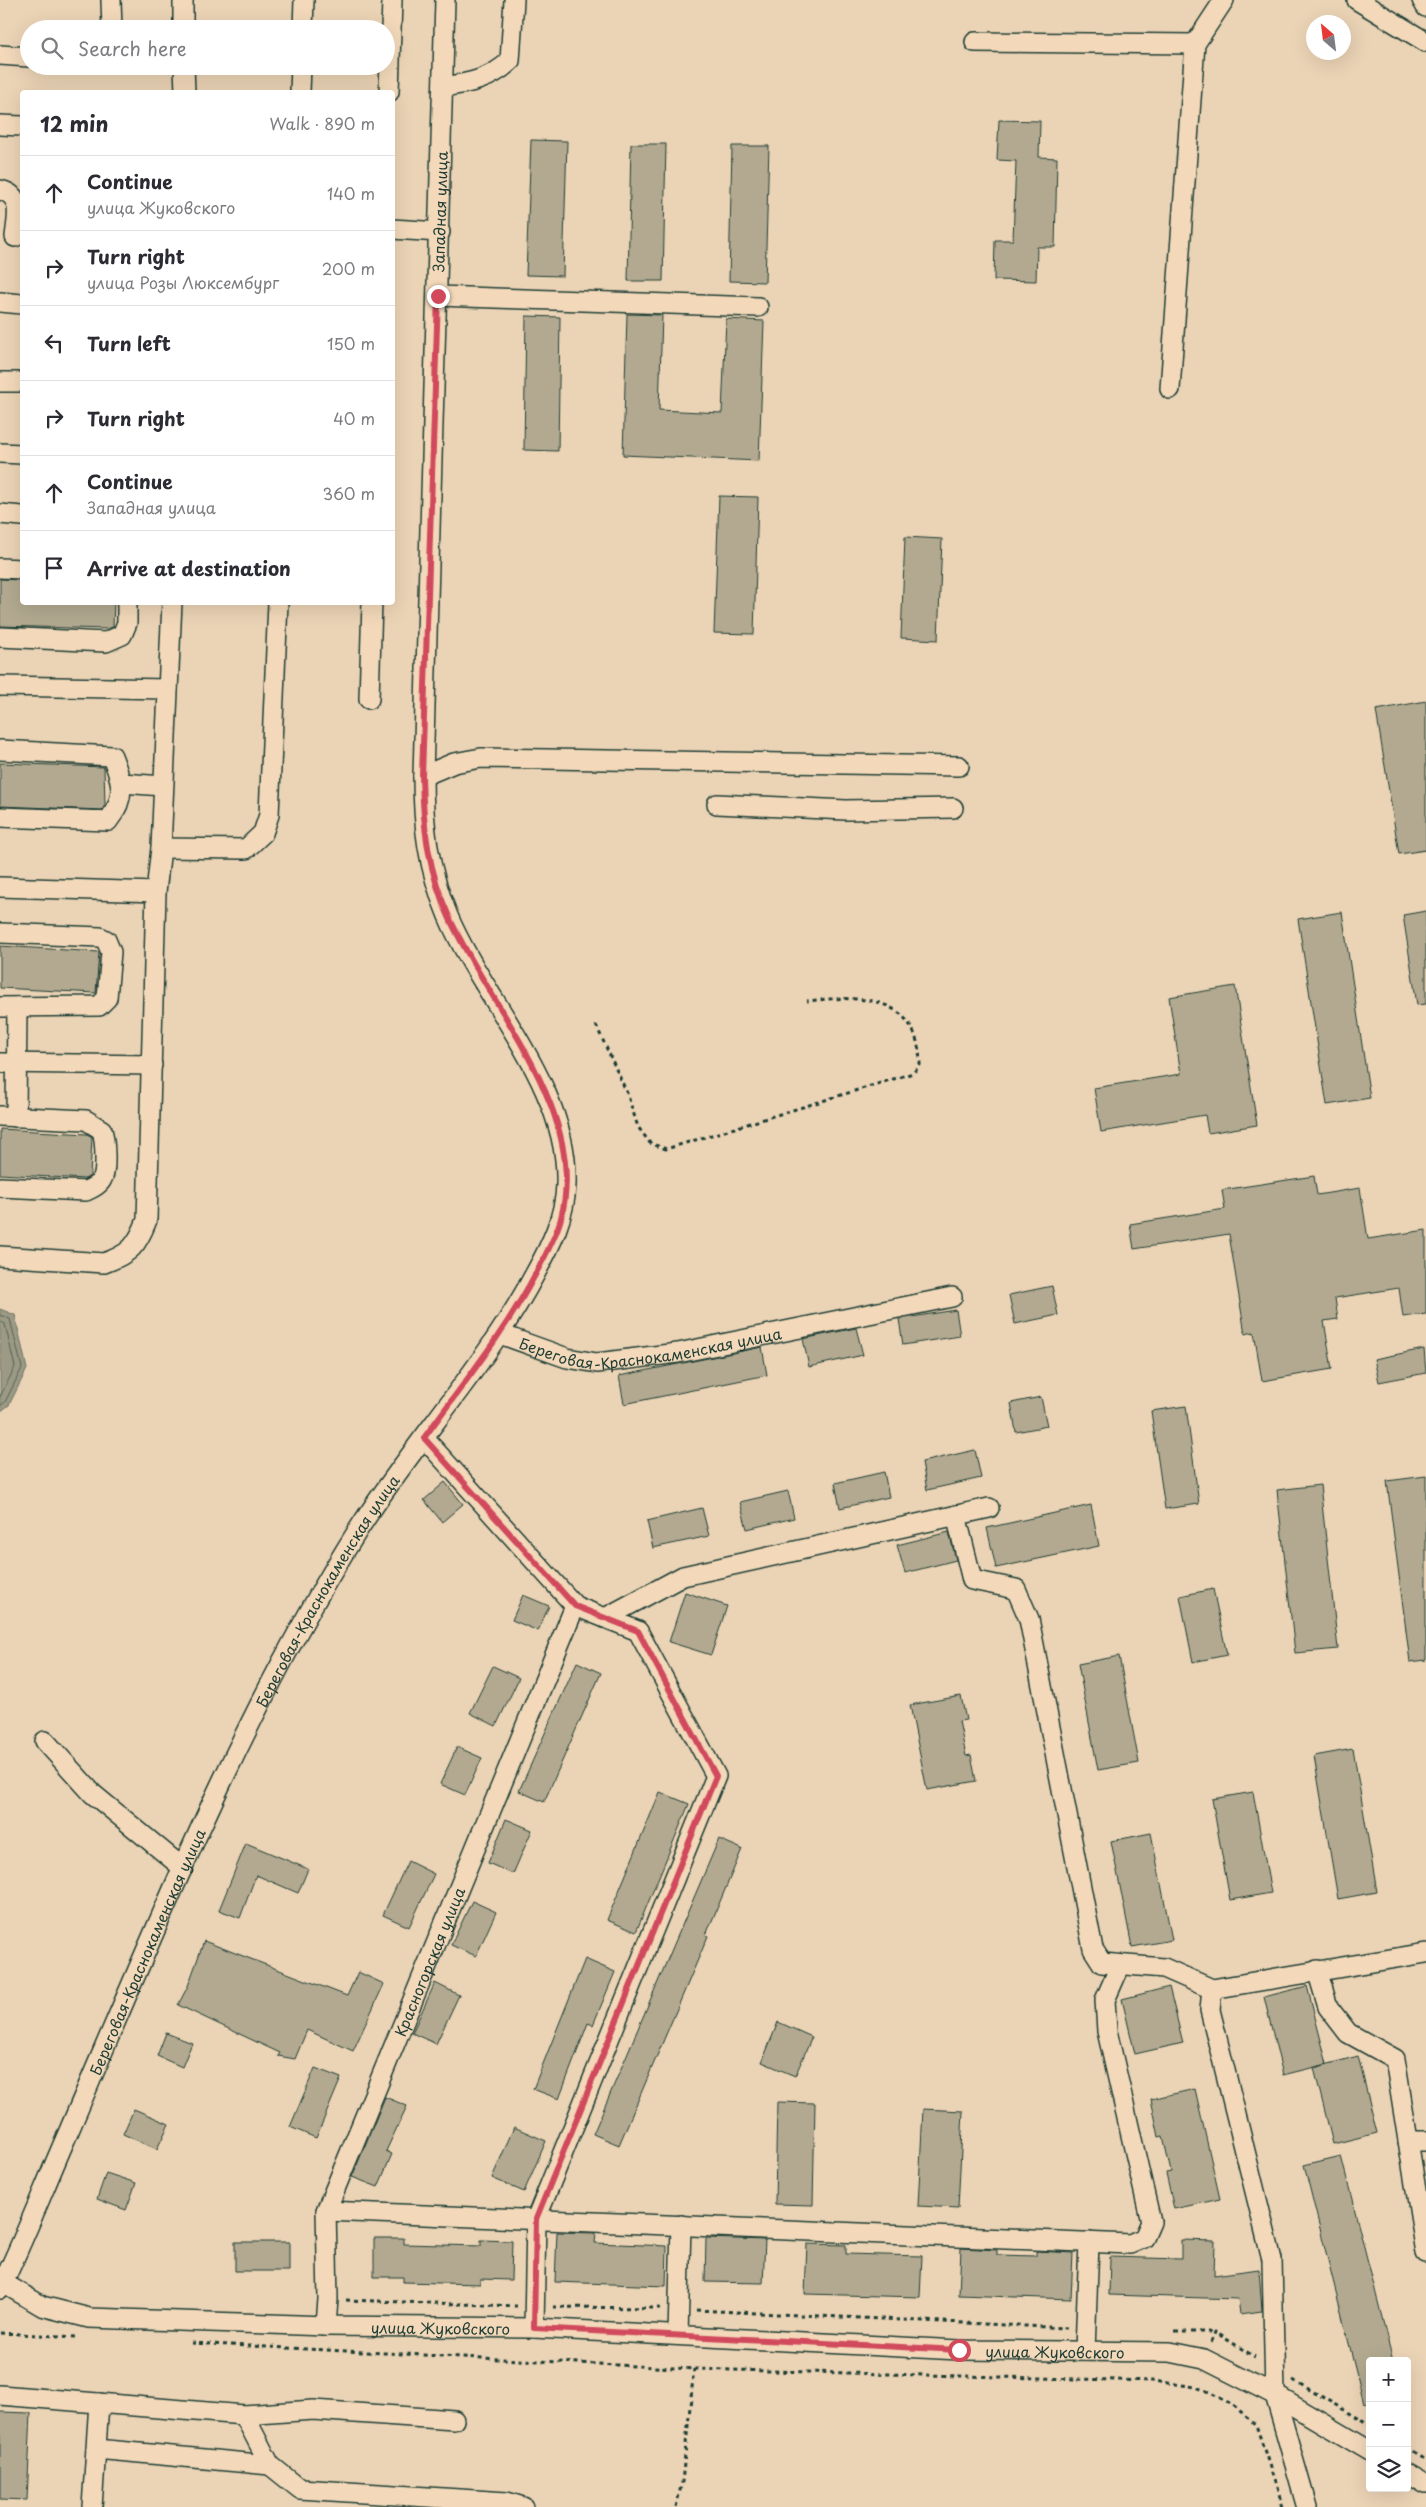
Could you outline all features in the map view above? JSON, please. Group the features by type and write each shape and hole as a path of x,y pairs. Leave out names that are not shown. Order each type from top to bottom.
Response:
{"street":[{"path":"111,0 112,20"},
{"path":"183,0 184,20"},
{"path":"303,20 304,0"},
{"path":"391,20 392,0"},
{"name":"Западная улица","path":"446,0 422,776 424,830 428,857 449,917 465,950 508,1021 544,1090 557,1124 565,1153 566,1187 561,1219 546,1255 500,1334"},
{"path":"442,87 481,80 497,73 510,62 514,0"},
{"path":"1170,389 1195,44 1224,0"},
{"path":"1357,0 1426,42"},
{"path":"1422,0 1426,7"},
{"path":"975,42 1195,44"},
{"path":"0,55 20,56"},
{"path":"184,75 185,90"},
{"path":"300,90 301,75"},
{"path":"389,90 390,75"},
{"path":"0,125 20,126"},
{"path":"0,190 11,194 18,206 13,236"},
{"path":"395,229 440,232"},
{"path":"438,296 758,307"},
{"path":"0,302 20,304"},
{"path":"0,382 20,382"},
{"path":"0,453 20,454"},
{"path":"0,514 20,516"},
{"path":"0,568 20,568"},
{"path":"0,637 106,642 122,636 126,622 127,605"},
{"path":"0,1256 104,1263 119,1258 132,1250 147,1220 156,892 161,848 172,605"},
{"path":"161,848 246,849 263,834 267,825 278,605"},
{"path":"369,699 372,605"},
{"path":"0,686 168,689"},
{"path":"0,750 112,756 122,783 118,808 108,821 0,817"},
{"path":"422,776 454,763 481,758 959,766"},
{"path":"122,783 163,786"},
{"path":"717,804 846,810 953,808"},
{"path":"0,887 156,892"},
{"path":"0,933 93,936 106,940 109,945 108,993 104,1003 93,1007 8,1007 8,1117 86,1120 95,1124 102,1130 104,1137 104,1175 102,1181 86,1191 0,1187"},
{"path":"9,1064 152,1065"},
{"name":"Береговая-Краснокаменская улица","path":"1,2284 183,1868 252,1724 328,1578 374,1504 500,1334 567,1358 597,1362 678,1353 952,1297"},
{"path":"424,1438 575,1606 638,1631 716,1776 536,2219 534,2328"},
{"path":"605,1618 683,1576 989,1508"},
{"path":"956,1515 972,1580 1016,1589 1029,1619 1092,1949 1102,1963 1120,1966 1164,1968 1212,1989 1426,1953"},
{"name":"Красногорская улица","path":"326,2326 328,2299 326,2211 575,1606"},
{"path":"45,1741 93,1794 183,1868"},
{"path":"326,2211 1130,2244 1144,2238 1151,2222 1107,2031 1105,2000 1120,1966"},
{"path":"1317,1970 1328,2007 1348,2033 1395,2059 1417,2141 1426,2253"},
{"path":"1212,1989 1210,2010 1272,2260 1275,2395 1307,2507"},
{"path":"678,2335 680,2225"},
{"path":"1085,2351 1089,2242"},
{"name":"улица Жуковского","path":"1,2284 42,2306 89,2318 326,2326 534,2328 959,2350 1170,2352 1204,2359 1275,2395 1366,2449"},
{"path":"0,2395 244,2415 313,2410 454,2420"},
{"path":"92,2507 98,2403"},
{"path":"244,2415 270,2465 300,2489 507,2502 523,2507"},
{"path":"96,2449 270,2465"},
{"path":"1411,2475 1426,2484"}],"path":[{"path":"596,1025 627,1093 638,1127 650,1144 666,1149 913,1073 920,1065 920,1045 911,1025 898,1010 862,998 808,1001"},
{"path":"328,2299 534,2307 679,2309 1087,2329"},
{"path":"0,2332 81,2337"},
{"path":"1170,2332 1215,2332"},
{"path":"190,2343 694,2369 1154,2381 1196,2387 1233,2404 1256,2425 1283,2507"},
{"path":"676,2507 682,2482 694,2369"},
{"path":"1411,2450 1426,2459"}],"water":[{"path":"0,1309 15,1315 27,1369 9,1405 0,1412"}],"building":[{"path":"999,120 1040,121 1039,157 1057,158 1055,247 1037,247 1036,281 994,280 995,240 1013,240 1016,161 997,160"},
{"path":"531,140 567,141 563,276 526,275"},
{"path":"631,144 666,144 663,281 628,281"},
{"path":"732,146 769,146 765,282 729,281"},
{"path":"627,314 662,315 659,410 722,413 726,319 764,321 759,461 623,455"},
{"path":"526,316 560,317 558,451 524,450"},
{"path":"719,496 758,497 754,634 714,633"},
{"path":"905,537 942,539 938,640 901,638"},
{"path":"0,579 20,580 20,605 114,605 113,627 107,629 0,626"},
{"path":"1426,701 1426,850 1399,854 1376,710"},
{"path":"0,763 104,767 105,805 102,810 0,806"},
{"path":"1426,911 1426,1004 1417,1005 1403,915"},
{"path":"1342,912 1370,1098 1327,1105 1298,919"},
{"path":"0,946 99,952 96,993 0,988"},
{"path":"1235,986 1257,1125 1208,1133 1205,1115 1101,1132 1094,1088 1181,1074 1169,997"},
{"path":"0,1129 87,1134 92,1137 90,1176 85,1179 0,1174"},
{"path":"1314,1176 1317,1195 1360,1188 1368,1239 1426,1230 1426,1314 1403,1317 1399,1288 1335,1298 1338,1319 1324,1321 1332,1369 1262,1381 1254,1332 1245,1334 1229,1234 1134,1249 1130,1224 1225,1209 1222,1190"},
{"path":"1052,1286 1058,1315 1015,1324 1009,1295"},
{"path":"956,1310 960,1336 903,1345 899,1319"},
{"path":"856,1328 863,1355 809,1367 803,1339"},
{"path":"762,1347 767,1375 624,1404 619,1376"},
{"path":"1424,1349 1426,1373 1379,1382 1374,1359"},
{"path":"1041,1397 1047,1426 1016,1432 1011,1403"},
{"path":"1186,1406 1199,1504 1165,1509 1151,1411"},
{"path":"975,1450 981,1478 927,1490 922,1462"},
{"path":"884,1472 889,1497 840,1508 835,1483"},
{"path":"1426,1476 1426,1660 1410,1662 1387,1481"},
{"path":"445,1482 463,1504 442,1522 424,1500"},
{"path":"1320,1485 1338,1649 1295,1653 1277,1490"},
{"path":"788,1491 794,1518 747,1529 740,1502"},
{"path":"1091,1505 1099,1546 996,1568 987,1528"},
{"path":"702,1508 709,1536 653,1548 647,1521"},
{"path":"949,1532 956,1560 905,1573 897,1545"},
{"path":"1213,1589 1227,1655 1193,1662 1180,1596"},
{"path":"685,1592 727,1606 711,1655 669,1642"},
{"path":"523,1595 549,1606 538,1631 512,1620"},
{"path":"1119,1656 1139,1763 1098,1770 1078,1664"},
{"path":"577,1662 601,1673 544,1802 519,1791"},
{"path":"493,1666 519,1678 496,1726 470,1713"},
{"path":"961,1696 966,1720 959,1721 966,1756 971,1755 976,1781 927,1790 910,1705"},
{"path":"457,1747 482,1758 465,1795 440,1784"},
{"path":"1353,1749 1377,1892 1338,1899 1314,1756"},
{"path":"660,1792 689,1804 636,1932 607,1920"},
{"path":"1253,1792 1271,1893 1230,1900 1212,1799"},
{"path":"506,1819 532,1830 513,1874 488,1863"},
{"path":"1151,1833 1172,1940 1132,1947 1111,1841"},
{"path":"719,1839 742,1849 706,1935 708,1936 619,2145 593,2134"},
{"path":"246,1843 308,1869 298,1893 256,1875 240,1918 219,1910"},
{"path":"408,1861 434,1874 409,1927 383,1915"},
{"path":"472,1901 496,1912 476,1956 451,1945"},
{"path":"204,1941 347,1996 358,1972 384,1984 353,2051 307,2030 295,2059 278,2056 280,2053 178,2005 188,1986"},
{"path":"585,1959 615,1972 593,2025 588,2023 559,2099 533,2089"},
{"path":"435,1983 459,1995 436,2044 412,2033"},
{"path":"1307,1986 1327,2064 1283,2075 1264,1997"},
{"path":"1169,1987 1183,2043 1135,2054 1122,1999"},
{"path":"778,2022 812,2037 795,2076 762,2062"},
{"path":"166,2033 192,2043 182,2067 157,2056"},
{"path":"1358,2056 1377,2133 1333,2144 1314,2068"},
{"path":"315,2068 341,2078 316,2138 290,2127"},
{"path":"1195,2089 1220,2199 1174,2209 1166,2173 1171,2172 1163,2136 1159,2137 1151,2099"},
{"path":"385,2097 407,2106 386,2151 392,2154 378,2187 352,2177"},
{"path":"777,2102 815,2103 813,2205 775,2204"},
{"path":"134,2109 169,2124 157,2149 123,2134"},
{"path":"923,2109 963,2111 958,2208 918,2206"},
{"path":"514,2127 546,2141 524,2192 492,2178"},
{"path":"1341,2156 1392,2357 1366,2357 1366,2403 1364,2403 1304,2165"},
{"path":"106,2173 136,2183 126,2210 97,2199"},
{"path":"557,2232 596,2233 595,2243 667,2246 666,2286 555,2282"},
{"path":"374,2238 404,2238 404,2244 481,2246 481,2240 512,2241 511,2280 480,2279 480,2284 403,2282 403,2277 374,2277"},
{"path":"706,2238 765,2240 763,2283 705,2282"},
{"path":"1181,2240 1215,2241 1214,2275 1259,2269 1262,2311 1240,2314 1238,2299 1109,2295 1110,2257 1181,2259"},
{"path":"235,2242 289,2242 289,2271 235,2271"},
{"path":"807,2244 846,2245 846,2254 922,2256 920,2297 805,2294"},
{"path":"961,2248 997,2250 997,2255 1036,2256 1036,2251 1073,2253 1071,2299 959,2295"},
{"path":"0,2412 31,2413 27,2500 0,2499"}],"route":[{"path":"438,296 422,776 424,830 428,857 449,917 465,950 508,1021 544,1090 557,1124 565,1153 566,1187 561,1219 546,1255 526,1292 500,1334 424,1438 575,1606 638,1631 716,1776 536,2219 534,2328 959,2350"}]}
